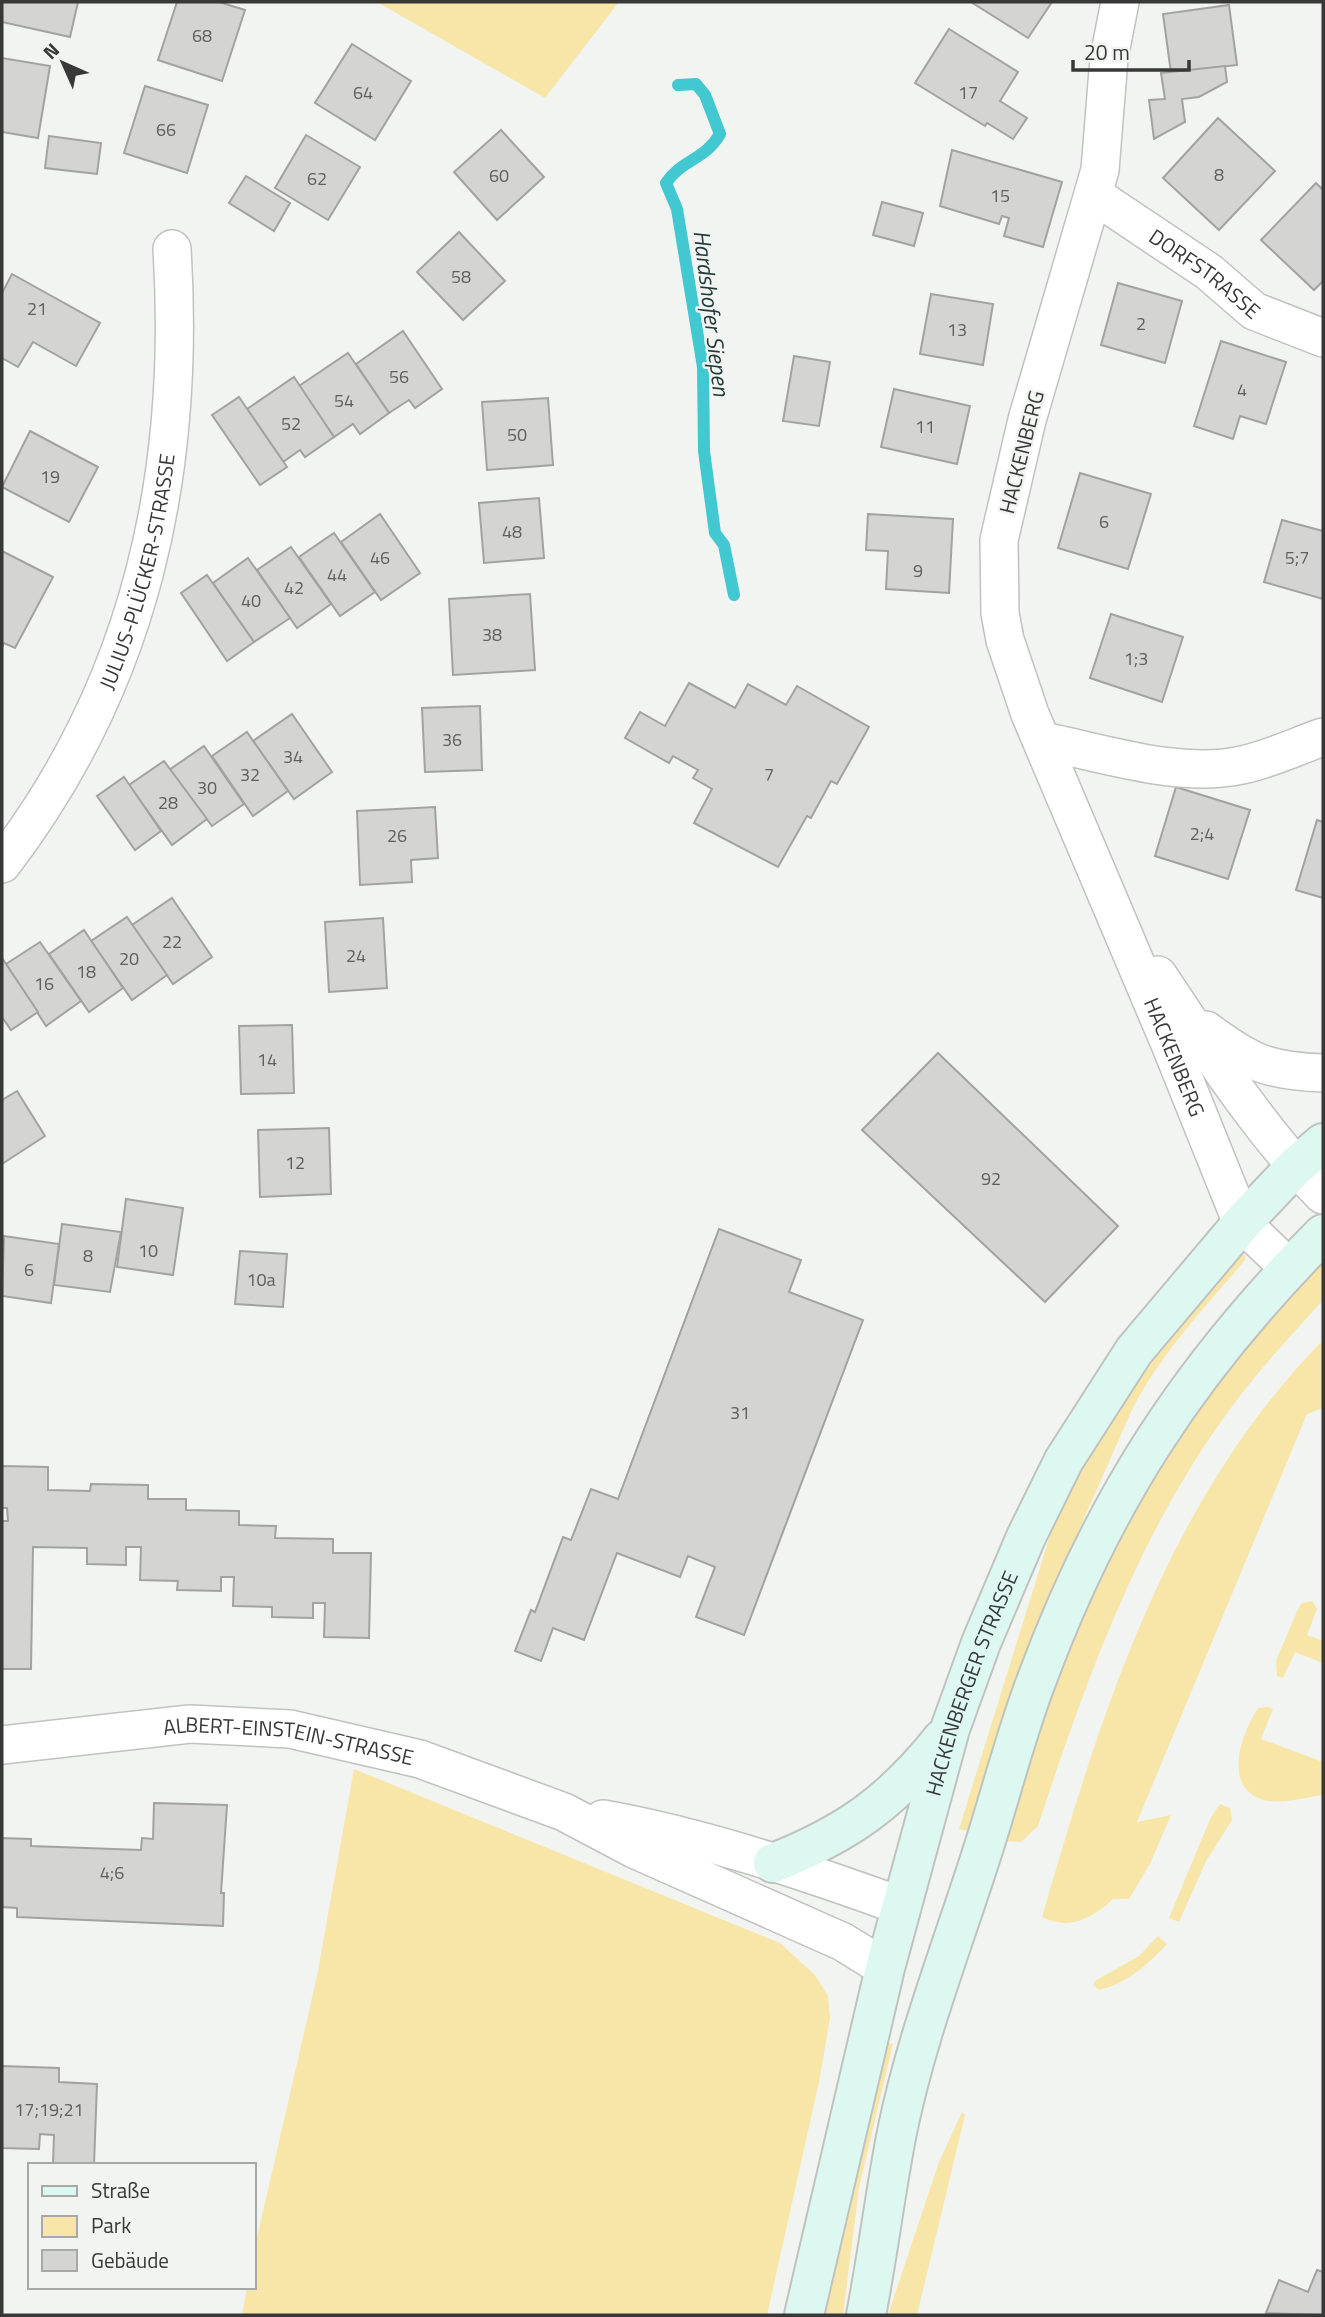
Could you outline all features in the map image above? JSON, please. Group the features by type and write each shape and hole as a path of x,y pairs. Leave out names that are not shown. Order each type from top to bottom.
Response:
{"street":[{"name":"HACKENBERG","path":"1120,2 1109,58 1105,141 1094,195 1027,421 999,540 998,581 1005,640 1042,741 1103,892 1170,1044 1242,1223"},
{"name":"DORFSTRASSE","path":"1094,195 1209,272 1254,311 1323,338"},
{"name":"JULIUS-PLÜCKER-STRASSE","path":"2,864 68,767 92,720 132,617 166,480 171,438 177,322 172,249"},
{"path":"1042,741 1167,765 1208,767 1242,765 1323,737"},
{"name":"HACKENBERG","path":"1103,892 1183,1012 1309,1155 1323,1195"},
{"name":"HACKENBERG","path":"1183,1012 1255,1064 1286,1071 1323,1073"},
{"name":"HACKENBERGER STRASSE","path":"804,2315 885,1968 950,1729 981,1643 1021,1549 1065,1460 1134,1350 1242,1223 1309,1155"},
{"path":"1242,1223 1289,1268"},
{"path":"866,2315 897,2131 933,1992 979,1862 1037,1679 1086,1562 1140,1460 1170,1413 1221,1345 1323,1234"},
{"name":"ALBERT-EINSTEIN-STRASSE","path":"2,1745 190,1724 277,1727 421,1759 564,1812 634,1849 843,1942 885,1968"},
{"path":"773,1863 847,1829 870,1813 921,1766 950,1729"},
{"name":"ALBERT-EINSTEIN-STRASSE","path":"564,1812 646,1827 773,1863 901,1906"},
{"path":"901,1906 955,1927"},
{"path":"885,1968 933,1992"}],"green space":[{"path":"377,2 619,2 545,98"},
{"path":"1239,1252 1245,1255 1245,1260 1169,1352 1131,1412 1052,1591 1001,1724 968,1831 959,1829 1056,1516 1072,1483 1143,1368"},
{"path":"1323,1260 1323,1300 1243,1392 1176,1492 1147,1545 1098,1656 1038,1826 1021,1842 1005,1841 1043,1715 1092,1592 1121,1533 1188,1419 1227,1366"},
{"path":"1323,1340 1323,1408 1307,1414 1137,1822 1171,1815 1150,1864 1129,1899 1113,1899 1089,1917 1071,1922 1062,1923 1042,1917 1065,1838 1117,1684 1147,1610 1182,1538 1222,1468 1269,1402"},
{"path":"1312,1601 1317,1609 1307,1635 1323,1641 1323,1663 1295,1652 1283,1678 1277,1676 1276,1661 1298,1609 1302,1603"},
{"path":"1258,1708 1273,1709 1261,1739 1323,1762 1323,1795 1271,1801 1251,1794 1243,1784 1239,1772 1239,1758 1246,1731"},
{"path":"354,1769 780,1943 815,1975 828,1996 830,2018 819,2082 767,2315 242,2315 247,2289 256,2289 256,2242 317,1976"},
{"path":"1220,1804 1230,1808 1232,1820 1206,1861 1179,1922 1169,1918 1211,1817"},
{"path":"1158,1936 1167,1944 1136,1972 1109,1987 1099,1990 1093,1985 1095,1981 1139,1956"},
{"path":"884,2042 893,2044 859,2188 843,2315 820,2315"},
{"path":"962,2112 965,2115 917,2315 888,2315 939,2162"}],"building":[{"path":"2,2 78,2 70,37 2,22"},
{"path":"177,2 219,2 245,10 222,81 158,60"},
{"path":"971,2 1052,2 1028,38"},
{"path":"1229,5 1237,65 1171,73 1163,14"},
{"path":"949,29 1018,72 1000,101 1027,118 1013,139 987,123 985,126 915,83"},
{"path":"352,44 411,81 375,140 315,103"},
{"path":"2,58 50,66 38,138 2,132"},
{"path":"1225,66 1227,82 1199,97 1182,99 1185,122 1154,139 1149,100 1165,99 1161,73"},
{"path":"145,86 208,105 187,173 124,153"},
{"path":"1218,118 1275,171 1219,230 1163,178"},
{"path":"501,130 544,177 497,220 454,172"},
{"path":"306,135 360,167 328,220 275,188"},
{"path":"49,136 101,143 97,174 45,168"},
{"path":"952,150 1062,182 1043,247 1004,236 1009,218 1002,216 999,224 940,206"},
{"path":"246,176 290,203 274,231 229,203"},
{"path":"1316,183 1323,190 1323,281 1314,290 1261,240"},
{"path":"882,202 923,213 914,246 873,235"},
{"path":"459,232 505,281 463,320 417,272"},
{"path":"12,274 100,323 76,366 33,342 18,367 2,358 2,293"},
{"path":"1118,283 1182,301 1165,363 1101,345"},
{"path":"931,294 993,304 983,365 920,354"},
{"path":"403,331 442,389 415,408 409,400 389,413 356,364"},
{"path":"1221,341 1286,362 1266,424 1240,416 1233,439 1194,426"},
{"path":"348,353 389,413 360,434 353,424 334,437 299,386"},
{"path":"794,356 830,362 819,426 783,421"},
{"path":"294,377 334,437 305,457 300,450 283,462 247,409"},
{"path":"894,389 970,406 957,464 881,447"},
{"path":"239,397 287,467 260,485 212,415"},
{"path":"548,398 553,465 487,470 482,402"},
{"path":"30,431 98,467 69,522 2,487"},
{"path":"1080,473 1151,494 1128,569 1058,548"},
{"path":"539,498 544,558 484,563 479,503"},
{"path":"380,514 420,573 381,600 341,542"},
{"path":"868,514 953,519 949,593 886,589 888,551 866,550"},
{"path":"1282,520 1323,531 1323,599 1264,582"},
{"path":"334,533 375,592 340,616 299,557"},
{"path":"291,547 331,604 297,628 257,570"},
{"path":"2,551 53,577 15,648 4,643 2,648"},
{"path":"248,558 290,618 254,642 213,583"},
{"path":"207,575 254,642 227,661 181,593"},
{"path":"530,594 535,670 453,675 449,599"},
{"path":"1111,614 1183,637 1162,702 1090,678"},
{"path":"689,683 735,708 748,684 786,705 797,686 869,727 837,784 831,781 811,818 807,816 778,867 694,823 712,789 693,778 698,770 673,756 669,763 625,738 640,712 665,726"},
{"path":"480,706 482,770 425,772 422,708"},
{"path":"292,714 332,772 294,799 253,741"},
{"path":"247,732 288,791 253,816 212,756"},
{"path":"204,746 244,804 212,826 169,770"},
{"path":"164,761 207,819 172,845 129,785"},
{"path":"124,777 161,831 135,850 97,796"},
{"path":"1176,787 1250,810 1228,879 1155,856"},
{"path":"435,807 438,858 411,860 412,882 360,885 357,811"},
{"path":"1317,820 1323,822 1323,898 1296,890"},
{"path":"172,898 212,957 173,984 132,925"},
{"path":"127,917 167,975 132,1000 91,941"},
{"path":"383,918 387,988 329,992 325,922"},
{"path":"84,930 123,988 89,1012 49,954"},
{"path":"40,942 81,1001 46,1026 6,964"},
{"path":"2,958 38,1012 11,1030 2,1017"},
{"path":"292,1025 294,1093 241,1094 239,1026"},
{"path":"938,1053 1118,1226 1045,1302 862,1130"},
{"path":"17,1091 45,1136 2,1164 2,1100"},
{"path":"329,1128 331,1194 260,1197 258,1130"},
{"path":"126,1199 183,1208 173,1275 117,1267"},
{"path":"62,1224 121,1232 110,1292 54,1285"},
{"path":"719,1229 801,1260 789,1292 863,1320 744,1635 696,1617 715,1567 688,1556 680,1577 617,1553 584,1640 553,1628 541,1661 515,1651 531,1610 535,1612 563,1537 571,1540 591,1489 618,1499"},
{"path":"4,1236 59,1244 51,1303 2,1296"},
{"path":"240,1251 287,1254 283,1307 235,1304"},
{"path":"2,1466 48,1467 48,1490 90,1491 91,1484 148,1485 148,1499 186,1499 186,1510 239,1511 239,1525 276,1526 275,1538 333,1539 333,1553 371,1553 369,1638 324,1637 325,1603 313,1603 313,1618 272,1617 272,1607 233,1606 234,1577 221,1577 221,1591 177,1590 178,1581 140,1580 141,1547 126,1547 126,1565 87,1564 87,1548 33,1547 31,1669 2,1669 2,1521 8,1521 7,1508 2,1508"},
{"path":"154,1803 227,1805 221,1893 224,1893 223,1926 17,1917 17,1908 2,1907 2,1838 31,1839 31,1846 141,1850 142,1838 153,1839"},
{"path":"2,2066 59,2068 59,2082 97,2084 94,2163 53,2163 54,2135 40,2134 39,2149 2,2148"},
{"path":"1317,2270 1323,2272 1323,2315 1266,2313 1279,2280 1308,2292"}],"waterway":[{"name":"Hardshofer Siepen","path":"678,85 696,84 705,95 720,134 714,143 679,169 666,183 677,209 703,367 704,451 715,533 724,545 734,595"}]}
